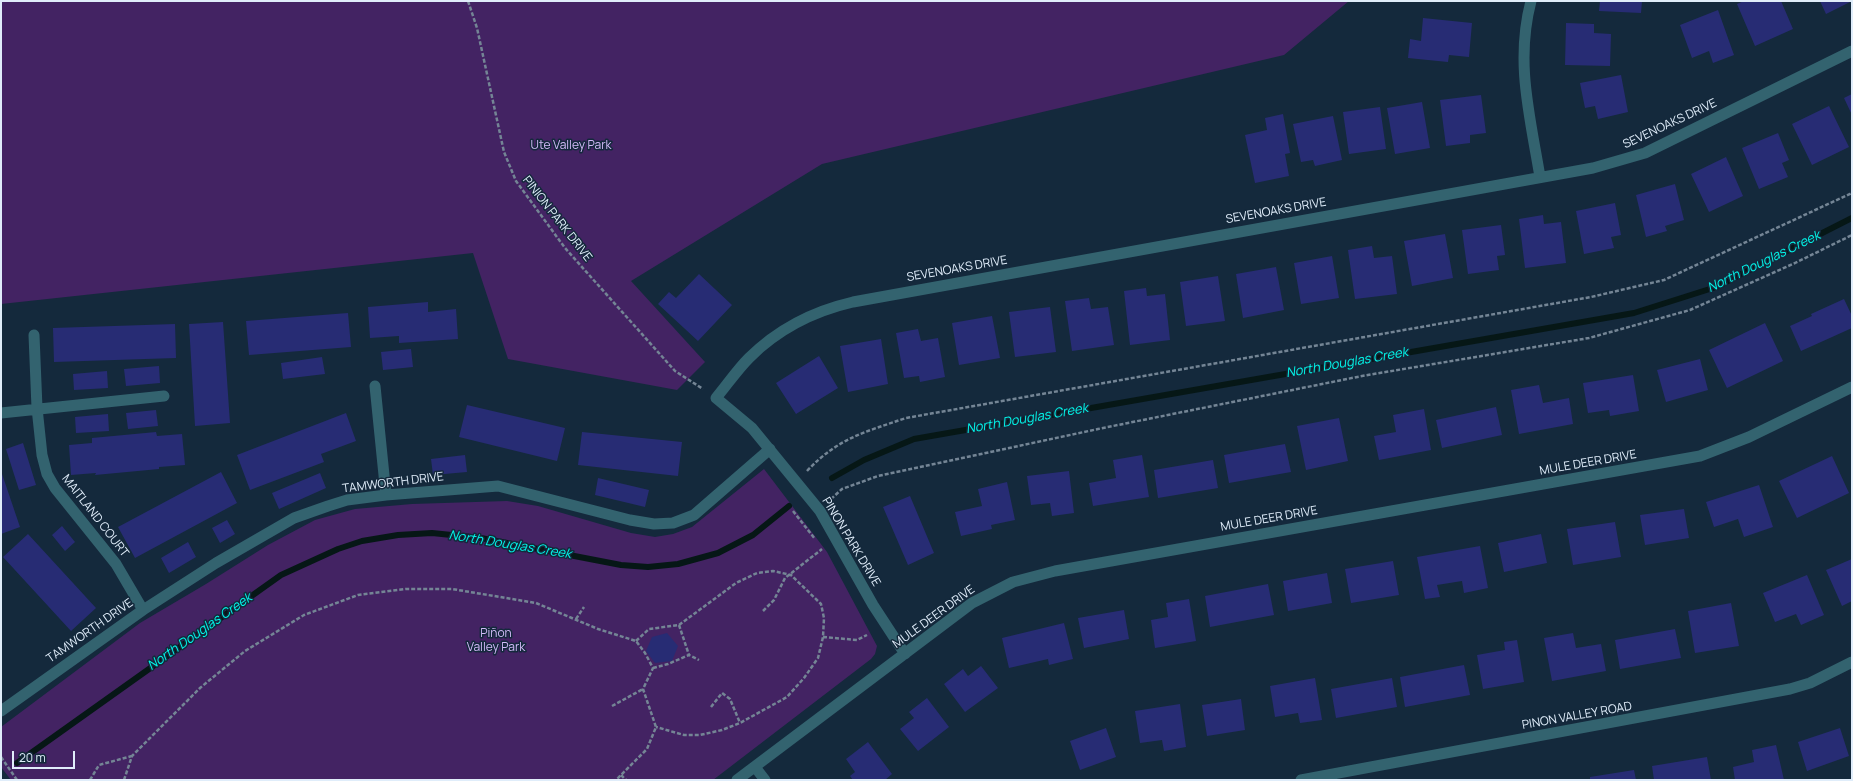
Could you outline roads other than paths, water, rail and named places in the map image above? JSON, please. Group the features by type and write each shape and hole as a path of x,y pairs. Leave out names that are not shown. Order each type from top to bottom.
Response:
{"street":[{"path":"1531,1 1525,31 1523,74 1540,177"},
{"name":"SEVENOAKS DRIVE","path":"716,398 748,359 765,343 810,316 830,307 1593,168 1644,153 1852,51"},
{"name":"MAITLAND COURT","path":"34,335 37,408 42,455 47,474 55,488 116,564 143,610"},
{"path":"375,386 386,495"},
{"name":"MULE DEER DRIVE","path":"737,780 972,603 1002,587 1032,576 1700,456 1749,437 1852,387"},
{"path":"1,413 37,408 164,396"},
{"name":"PINON PARK DRIVE","path":"716,398 752,428 820,511 873,605 905,654"},
{"name":"TAMWORTH DRIVE","path":"1,711 143,610 216,563 294,518 347,500 386,495 498,486 638,521 654,524 674,523 694,515 770,449"},
{"name":"PINON VALLEY ROAD","path":"1301,780 1342,776 1790,689 1810,683 1852,662"},
{"path":"755,767 765,780"}],"waterway":[{"name":"North Douglas Creek","path":"832,478 864,460 914,439 1634,313 1716,287 1852,218"},
{"name":"North Douglas Creek","path":"17,763 281,575 338,549 362,541 398,535 432,533 481,538 621,565 648,567 678,564 718,553 753,535 789,506"}],"park label":[{"name":"Ute Valley Park","path":"571,146"},
{"name":"Piñon Valley Park","path":"496,641"}]}
